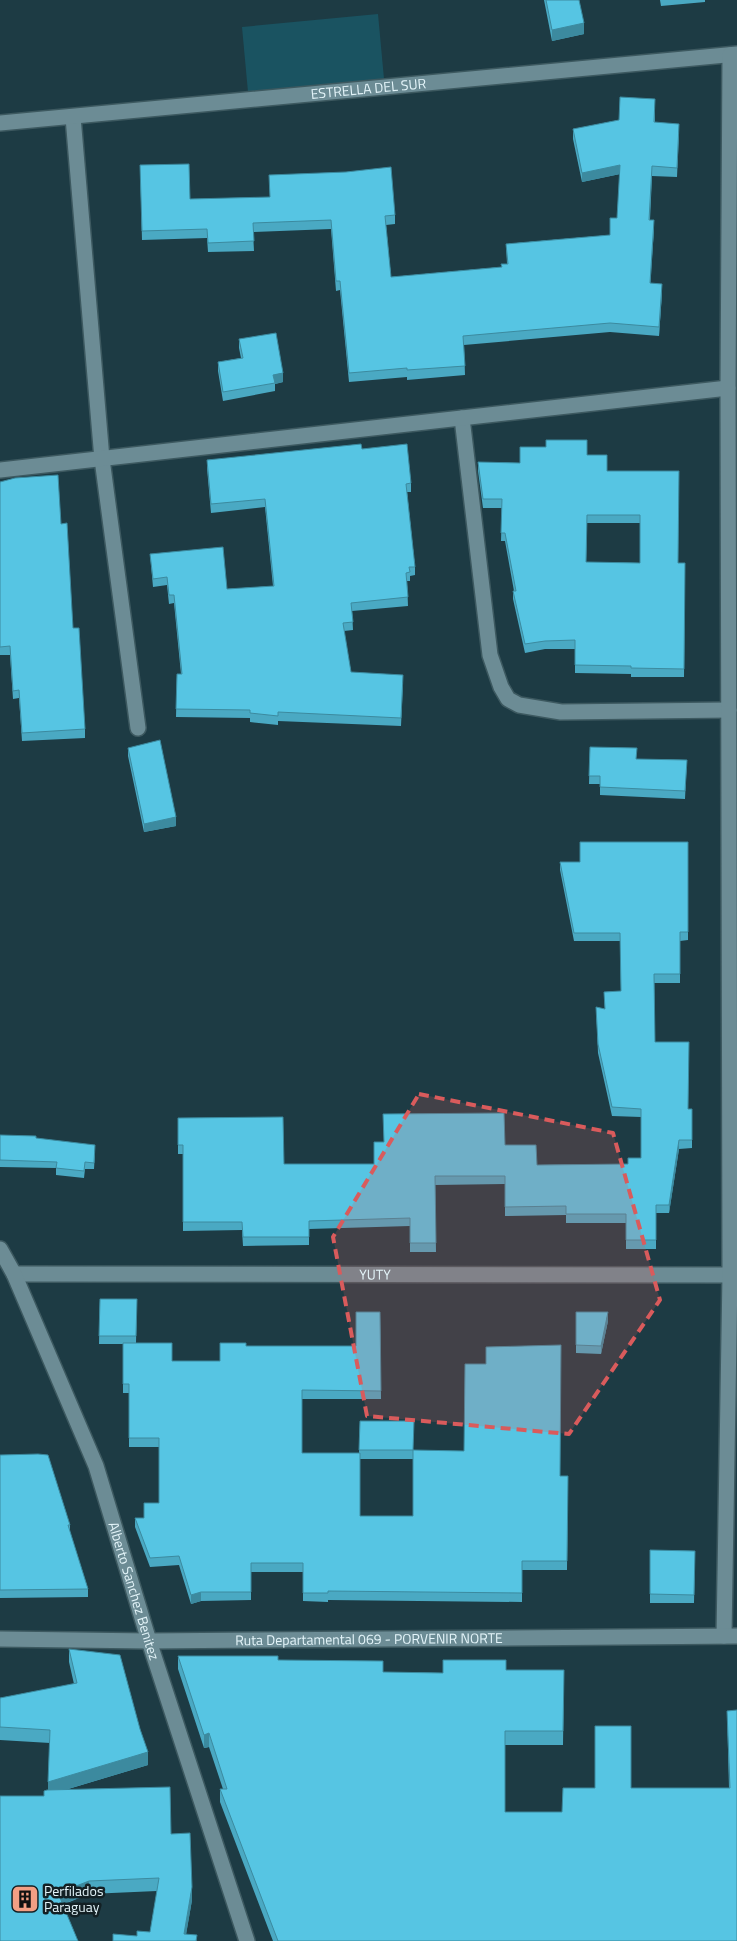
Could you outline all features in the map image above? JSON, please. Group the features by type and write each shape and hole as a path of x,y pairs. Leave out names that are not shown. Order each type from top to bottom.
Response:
{"street":[{"name":"ESTRELLA DEL SUR","path":"0,123 733,54"},
{"path":"731,1636 734,1275 728,388 733,54"},
{"path":"73,116 102,459 138,728"},
{"path":"0,470 728,388"},
{"path":"462,418 490,655 501,687 508,699 519,705 561,712 729,710"},
{"name":"Alberto Sanchez Benitez","path":"0,1249 14,1274 96,1466 149,1640 247,1941"},
{"name":"YUTY","path":"14,1274 734,1275"},
{"name":"Ruta Departamental 069 - PORVENIR NORTE","path":"0,1639 149,1640 731,1636"}],"highlighted area":[{"path":"419,1094 613,1133 660,1300 569,1434 367,1416 333,1237"}],"shaded area":[{"path":"378,14 384,79 248,92 242,27"}],"building":[{"path":"546,0 579,0 584,23 552,30"},
{"path":"620,97 655,99 654,122 679,124 677,168 652,166 649,220 654,220 650,283 662,284 659,327 610,323 463,336 465,366 349,373 340,281 336,281 331,220 253,223 254,241 208,243 207,229 142,231 140,165 189,164 190,199 270,197 269,175 346,172 391,167 395,215 385,216 391,277 502,267 501,264 508,264 506,244 610,235 610,218 617,218 620,165 582,173 573,129 619,120"},
{"path":"276,333 283,373 273,375 275,383 223,392 218,362 243,358 239,339"},
{"path":"546,440 587,440 587,455 607,455 607,471 679,471 678,563 685,563 684,669 575,665 575,640 525,644 513,591 516,591 505,533 501,533 502,499 483,499 478,462 520,463 520,447 546,447","holes":["587,515 640,515 640,563 586,562"]},
{"path":"361,444 362,449 407,444 411,483 406,484 415,567 409,567 410,572 406,573 408,597 351,603 353,622 343,623 351,672 403,675 401,718 278,712 278,716 250,713 250,710 176,709 177,674 182,674 174,595 169,595 167,577 153,579 150,554 223,547 227,589 274,586 265,499 211,504 207,460"},
{"path":"58,475 61,524 67,523 73,628 79,628 85,729 22,733 19,690 13,691 10,646 0,647 0,482 15,478"},
{"path":"160,740 176,817 144,824 128,748"},
{"path":"590,747 637,748 636,759 687,760 685,791 600,787 600,776 589,776"},
{"path":"580,842 688,842 688,932 680,932 680,974 654,974 655,1042 689,1042 688,1109 692,1109 692,1140 679,1140 669,1205 656,1205 656,1240 626,1240 626,1214 566,1214 566,1206 505,1207 505,1176 435,1176 436,1243 410,1243 410,1218 309,1221 309,1237 243,1237 242,1222 183,1222 183,1145 178,1145 178,1118 283,1117 284,1164 374,1164 374,1142 384,1142 383,1114 504,1113 505,1145 536,1145 537,1165 628,1164 628,1158 641,1158 641,1109 612,1107 598,1044 596,1007 605,1009 604,992 621,991 620,933 574,933 560,862 580,862"},
{"path":"0,1135 36,1136 36,1138 95,1145 94,1163 85,1162 84,1171 56,1168 57,1162 0,1160"},
{"path":"100,1299 137,1299 136,1336 99,1336"},
{"path":"356,1312 380,1312 381,1391 302,1390 302,1453 360,1453 360,1516 413,1516 413,1450 464,1451 465,1364 486,1364 486,1347 561,1345 560,1476 568,1476 567,1561 522,1561 522,1593 328,1591 328,1593 303,1593 303,1563 251,1563 251,1592 201,1592 191,1595 179,1556 150,1558 135,1518 144,1518 144,1503 159,1503 159,1438 129,1438 129,1384 123,1384 123,1343 172,1343 172,1361 220,1361 220,1343 246,1343 246,1346 356,1346"},
{"path":"576,1312 608,1312 601,1346 576,1345"},
{"path":"360,1421 414,1421 413,1450 359,1450"},
{"path":"0,1455 48,1455 88,1589 0,1590"},
{"path":"650,1550 695,1551 694,1595 650,1594"},
{"path":"69,1649 120,1655 148,1752 48,1782 50,1730 0,1727 0,1698 77,1683"},
{"path":"178,1656 278,1656 278,1660 383,1661 383,1672 443,1673 443,1660 506,1660 506,1670 564,1670 563,1731 505,1731 505,1812 562,1812 563,1788 595,1788 595,1726 631,1726 631,1788 730,1788 727,1711 737,1710 737,1941 278,1941 220,1789 227,1789 209,1733 204,1735"},
{"path":"170,1787 171,1834 190,1833 192,1887 184,1934 197,1935 196,1941 113,1941 113,1934 137,1936 137,1931 150,1932 159,1878 89,1881 58,1893 78,1941 0,1941 0,1796 44,1796 44,1791 47,1790"}],"place":[{"name":"Perfilados Paraguay","path":"25,1899"}]}
